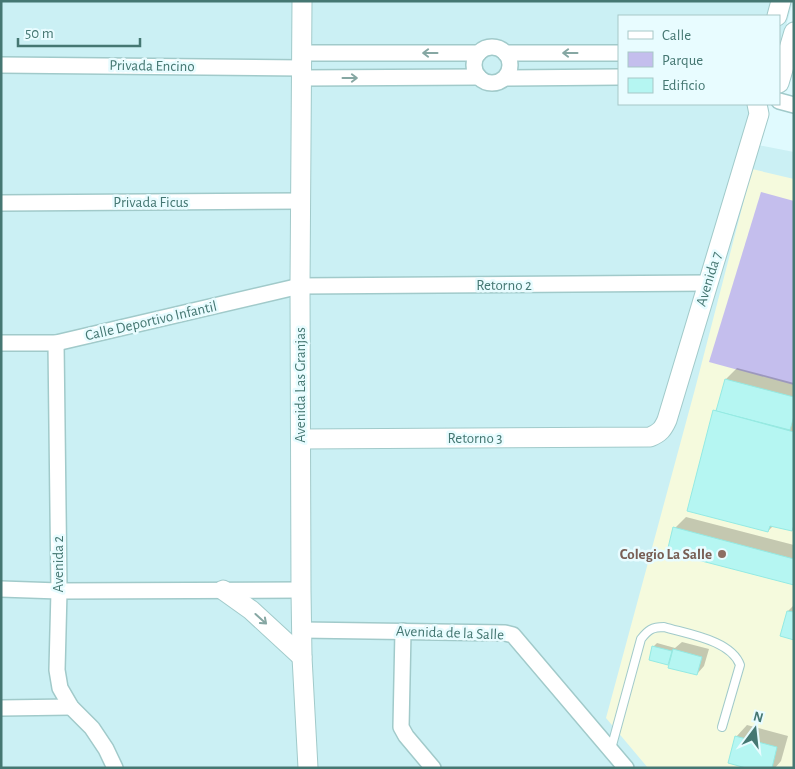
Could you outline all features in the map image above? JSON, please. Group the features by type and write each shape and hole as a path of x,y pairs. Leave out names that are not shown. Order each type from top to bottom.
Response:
{"street":[{"name":"Avenida Las Granjas","path":"302,1 300,286 301,590 302,657 308,768"},
{"path":"777,15 781,1"},
{"path":"780,80 794,32"},
{"path":"506,78 510,68 510,61 505,53 491,47 485,48 479,53 474,63 474,69 479,78 486,83 493,84 506,78 618,77"},
{"path":"302,66 479,53"},
{"path":"505,53 618,53"},
{"name":"Privada Encino","path":"1,65 302,66"},
{"path":"302,66 479,78"},
{"path":"780,101 794,105"},
{"name":"Avenida 7","path":"650,437 658,434 668,420 762,107"},
{"name":"Privada Ficus","path":"1,203 301,201"},
{"name":"Retorno 2","path":"300,286 708,283"},
{"name":"Calle Deportivo Infantil","path":"1,343 56,342 300,286"},
{"name":"Avenida 2","path":"56,342 59,591 57,670 60,688 71,707 92,728 106,749 114,768"},
{"name":"Retorno 3","path":"301,439 650,437"},
{"path":"1,589 59,591 301,590"},
{"path":"223,590 251,610 302,657"},
{"name":"Avenida de la Salle","path":"302,630 505,633 513,635 626,768"},
{"path":"403,631 401,727 406,736 433,768"},
{"path":"1,708 71,707"}],"lane":[{"path":"611,749 641,639 648,631 655,627 664,627 723,645 737,656 740,665 722,727"}],"shaded area":[{"path":"1,1 793,1 780,47 780,15 618,15 618,105 764,105 753,144 794,152 794,768 1,768"},
{"name":"Colegio La Salle","path":"752,169 794,179 794,768 648,768 606,718"}],"green space":[{"path":"761,192 794,201 794,385 709,362"}],"building":[{"path":"725,379 794,397 794,416 790,430 716,411"},
{"path":"713,410 794,432 794,525 792,531 770,526 768,532 687,511"},
{"path":"673,527 794,559 794,585 667,552"},
{"path":"787,611 794,612 794,640 780,636"},
{"path":"652,646 672,651 668,665 649,660"},
{"path":"673,649 702,657 697,675 668,668"},
{"path":"735,736 777,747 772,768 746,768 728,763"}],"place":[{"name":"Colegio La Salle","path":"722,554"}]}
